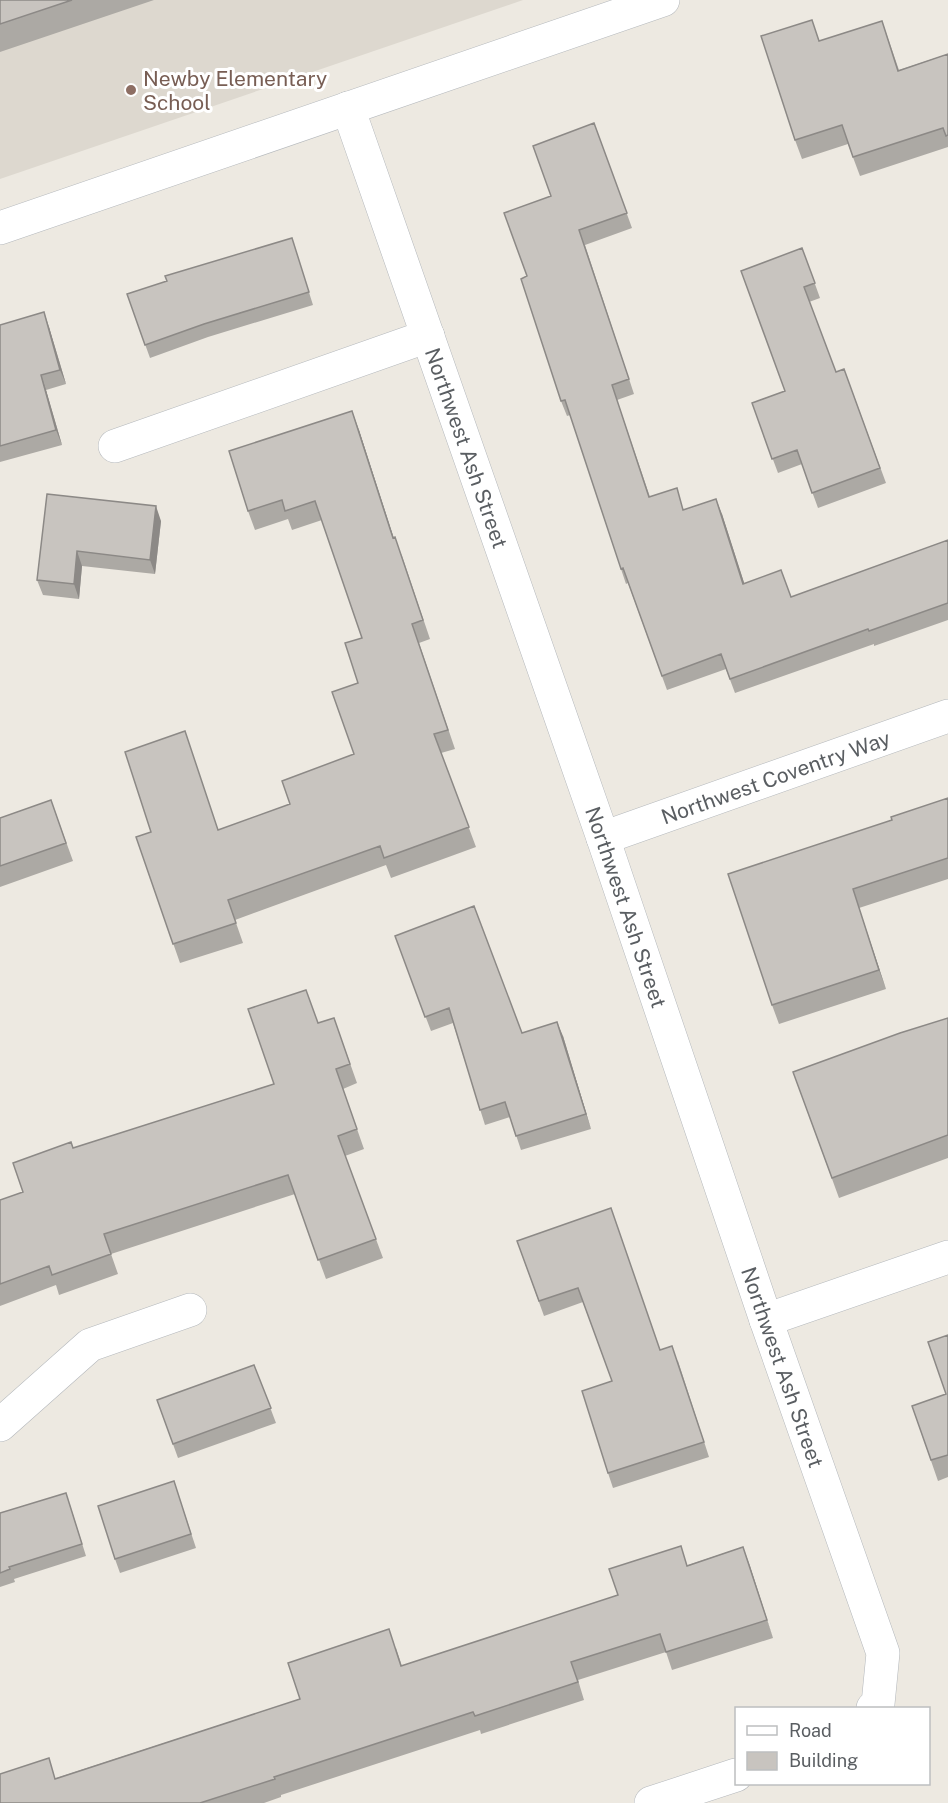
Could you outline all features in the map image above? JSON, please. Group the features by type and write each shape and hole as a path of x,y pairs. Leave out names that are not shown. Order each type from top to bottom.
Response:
{"street":[{"path":"0,228 649,2"},
{"name":"Northwest Ash Street","path":"348,108 603,838 766,1320 883,1653 878,1704 874,1707"},
{"path":"115,446 428,336"},
{"name":"Northwest Coventry Way","path":"603,838 948,716"},
{"path":"766,1320 948,1257"},
{"path":"0,1425 90,1345 190,1310"},
{"path":"651,1803 735,1774"}],"shaded area":[{"name":"Newby Elementary School","path":"0,0 523,0 0,179"}],"building":[{"path":"0,0 72,0 0,24"},
{"path":"812,20 819,41 882,21 898,71 948,54 948,135 946,136 943,128 853,157 842,125 795,140 761,36"},
{"path":"594,123 627,213 579,230 629,379 612,385 649,497 677,488 683,510 716,499 743,584 781,570 791,597 948,540 948,603 730,679 721,654 662,676 623,568 621,569 565,400 561,401 521,279 527,276 504,213 551,196 533,146"},
{"path":"292,238 309,292 204,324 145,345 127,294 167,281 165,276"},
{"path":"802,248 815,283 804,287 836,372 844,369 880,468 812,493 797,450 772,459 752,403 785,391 741,271"},
{"path":"44,312 60,370 41,375 56,430 0,446 0,325"},
{"path":"352,411 393,538 395,537 423,620 412,624 448,730 434,734 469,827 384,858 380,846 228,900 236,923 173,944 136,837 151,832 125,752 185,731 218,830 290,804 282,781 354,754 332,692 358,683 345,643 362,638 315,501 285,511 282,500 248,511 229,451"},
{"path":"47,494 156,506 150,560 77,551 74,584 37,580"},
{"path":"948,798 948,858 853,889 879,970 772,1005 728,874 892,820 891,817"},
{"path":"51,800 66,843 0,866 0,818"},
{"path":"474,906 522,1033 557,1022 586,1114 516,1136 505,1102 480,1110 449,1008 425,1017 395,936"},
{"path":"306,990 318,1023 334,1018 350,1064 336,1069 357,1129 338,1136 376,1239 318,1260 288,1175 104,1234 111,1254 52,1275 49,1266 0,1284 0,1200 23,1192 13,1163 71,1142 73,1148 274,1084 248,1009"},
{"path":"948,1018 948,1135 832,1178 793,1072"},
{"path":"611,1208 660,1350 672,1346 704,1442 608,1473 582,1391 612,1381 578,1288 539,1301 517,1241"},
{"path":"948,1335 948,1455 931,1460 912,1406 946,1394 928,1342"},
{"path":"254,1365 271,1408 173,1444 157,1400"},
{"path":"174,1481 191,1534 115,1559 98,1506"},
{"path":"66,1493 82,1544 9,1567 10,1569 0,1573 0,1513"},
{"path":"681,1546 687,1566 743,1547 767,1620 666,1652 660,1634 571,1662 578,1682 475,1716 473,1712 200,1803 0,1803 0,1774 49,1758 55,1779 300,1699 288,1663 389,1629 401,1666 618,1595 609,1569"}],"place":[{"name":"Newby Elementary School","path":"131,90"}]}
